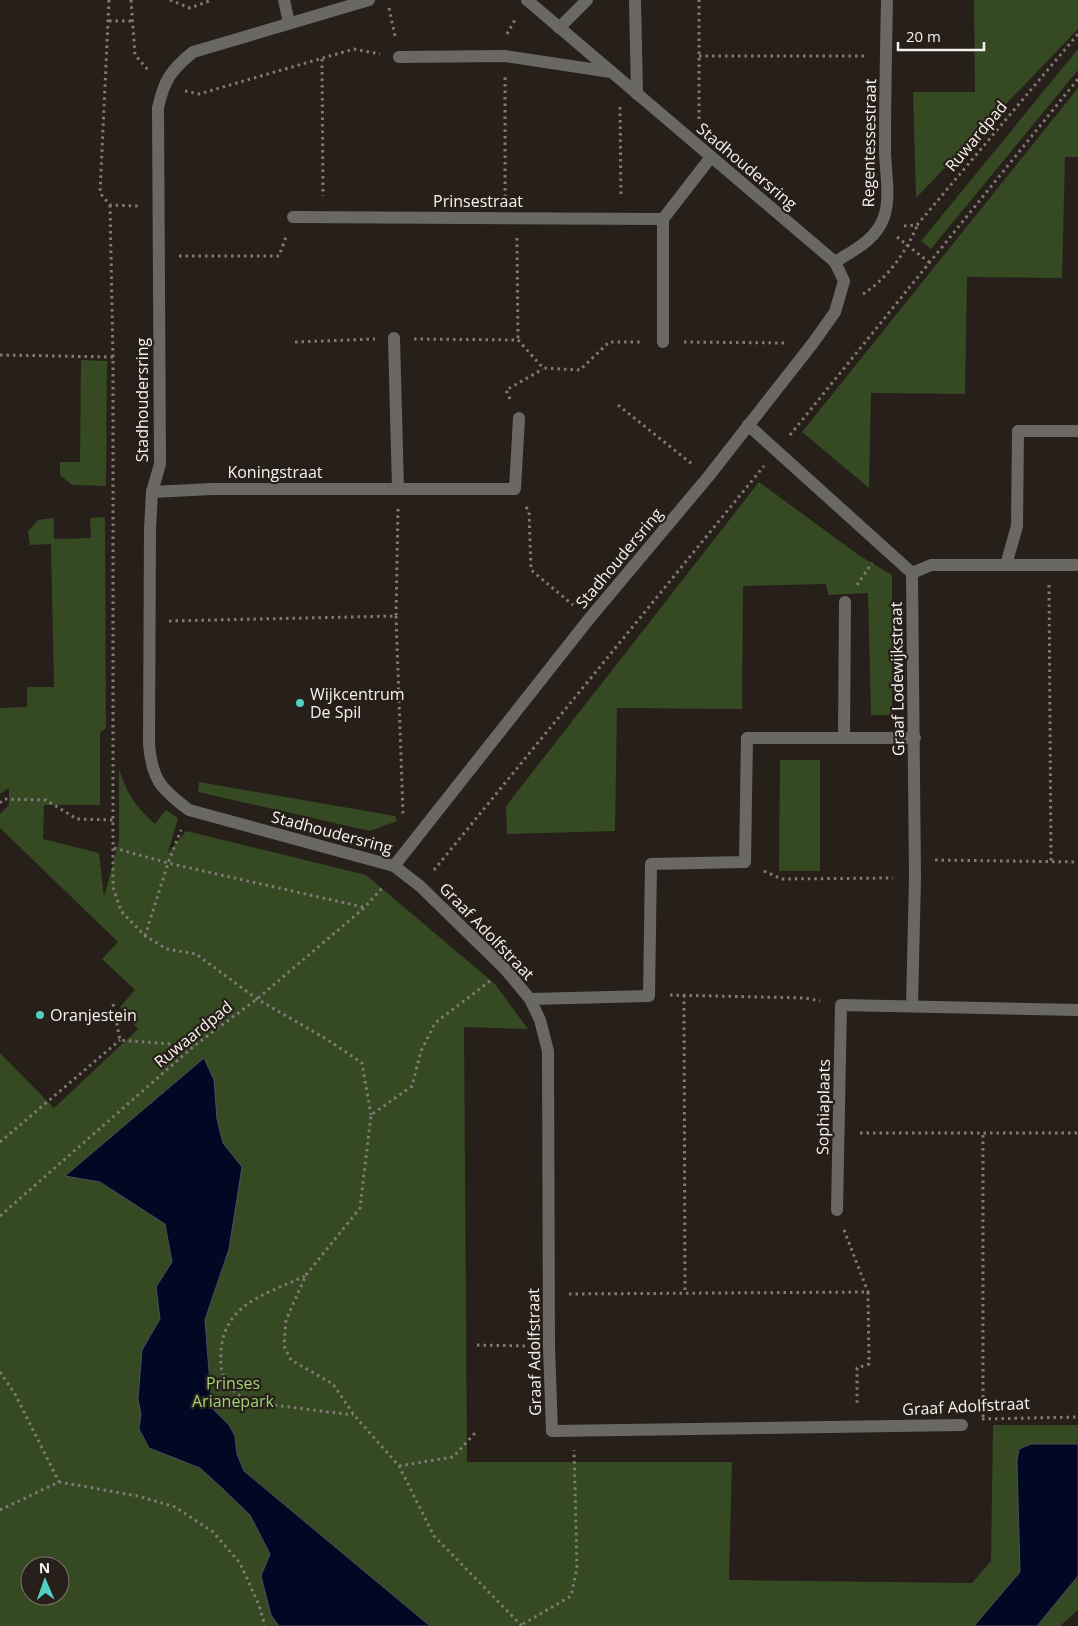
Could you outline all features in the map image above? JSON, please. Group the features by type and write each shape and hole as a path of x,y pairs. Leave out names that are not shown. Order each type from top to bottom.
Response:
{"street":[{"path":"284,0 289,23"},
{"name":"Stadhoudersring","path":"369,0 193,52 174,68 162,87 158,108 160,464 152,492 149,744 151,768 167,793 189,810 394,866 589,619 708,477 813,343 835,312 844,281 835,262 527,0"},
{"path":"559,28 587,0"},
{"path":"635,0 637,94"},
{"name":"Regentessestraat","path":"835,262 862,246 877,232 884,216 887,196 887,0"},
{"path":"399,57 505,56 615,76"},
{"path":"663,342 663,219 711,157"},
{"name":"Prinsestraat","path":"294,217 663,219"},
{"path":"394,338 398,488"},
{"path":"515,489 519,418"},
{"path":"748,425 884,546 912,574 931,565 1072,565"},
{"path":"1006,565 1017,526 1018,431 1078,431"},
{"name":"Koningstraat","path":"152,492 212,489 515,489"},
{"name":"Graaf Lodewijkstraat","path":"912,574 915,877 912,1006"},
{"path":"844,737 845,602"},
{"path":"530,999 649,996 651,864 745,862 747,738 914,738"},
{"name":"Graaf Adolfstraat","path":"394,866 420,886 505,969 530,999 540,1020 548,1051 549,1346 552,1432 962,1425"},
{"path":"841,1005 1078,1010"},
{"name":"Sophiaplaats","path":"837,1210 841,1005"}],"path":[{"path":"109,0 100,193 110,205 159,206"},
{"path":"131,0 135,55 162,87 199,94 354,50 399,57 387,0"},
{"path":"170,0 190,8 212,0"},
{"path":"699,0 699,147"},
{"path":"517,16 508,33 505,56 518,340 543,368"},
{"path":"109,21 132,20"},
{"name":"Ruwardpad","path":"835,312 875,286 908,246 917,226 1078,34"},
{"path":"699,56 886,56"},
{"path":"322,59 323,218"},
{"path":"615,76 621,218"},
{"path":"420,886 930,263 1078,79"},
{"path":"158,256 279,256 294,217"},
{"path":"881,223 917,226"},
{"path":"881,223 930,263"},
{"path":"296,342 394,338 518,340"},
{"path":"519,418 506,390 543,368 580,370 609,342 813,343"},
{"path":"0,355 113,357"},
{"path":"618,406 708,477"},
{"path":"398,488 396,616 403,814 418,837"},
{"path":"515,489 529,512 531,570 589,619"},
{"path":"845,602 884,546"},
{"path":"1048,564 1051,861"},
{"path":"149,622 396,616"},
{"path":"0,802 4,799 46,800 76,819 114,820"},
{"path":"145,936 168,863 189,810"},
{"path":"114,848 168,863 364,908"},
{"path":"914,859 1078,862"},
{"path":"745,862 782,879 915,877"},
{"name":"Ruwaardpad","path":"0,1216 194,1046 257,999 364,908 381,891 394,866"},
{"path":"371,1115 412,1086 421,1051 435,1022 505,969"},
{"path":"684,995 685,1292"},
{"path":"649,996 805,998 841,1005"},
{"path":"257,999 328,1040 362,1063 371,1115 360,1208 306,1275 286,1320 284,1346 291,1360 333,1384 354,1415 399,1466 434,1536 523,1625 571,1596 577,1568 574,1431"},
{"path":"113,1004 120,1040"},
{"path":"0,1142 120,1040 194,1046"},
{"path":"840,1132 983,1135 1078,1133"},
{"path":"983,1135 983,1419"},
{"path":"837,1210 868,1292 869,1364 857,1368 857,1427"},
{"path":"306,1275 261,1296 236,1312 225,1328 220,1348 221,1370 228,1385 251,1402 354,1415"},
{"path":"549,1294 868,1292"},
{"path":"477,1345 549,1346"},
{"path":"0,1372 15,1394 59,1482"},
{"name":"Graaf Adolfstraat","path":"962,1425 983,1419 1078,1417"},
{"path":"399,1466 453,1457 476,1432"},
{"path":"0,1510 59,1482 138,1496 175,1507 212,1532 240,1563 259,1604 266,1626"}],"green space":[{"path":"974,0 1078,0 1078,29 916,198 913,92 975,92"},
{"path":"1078,49 1078,70 931,249 921,241"},
{"path":"1078,88 1078,157 1065,157 1062,278 967,277 965,394 871,393 869,488 802,432"},
{"path":"81,360 107,361 106,486 72,485 60,475 60,462 80,462"},
{"path":"759,482 860,556 892,575 892,715 871,715 868,593 828,595 826,584 743,586 742,709 617,708 615,831 507,834 506,806"},
{"name":"Prinses Arianepark","path":"105,517 106,728 100,733 100,805 44,805 43,839 99,853 104,897 119,841 119,769 125,786 133,800 155,824 166,810 178,818 168,853 186,831 366,875 495,984 528,1029 464,1027 467,1462 732,1462 729,1580 972,1583 991,1561 993,1425 1078,1425 1078,1444 1031,1444 1017,1461 1020,1572 1070,1586 1078,1576 1078,1610 1060,1626 0,1626 0,1053 54,1108 138,1029 120,1007 135,990 102,959 118,942 0,828 0,814 9,805 9,788 0,794 0,708 27,707 27,687 54,687 51,544 30,545 28,531 38,520 54,518 54,539 91,538 90,518"},
{"path":"780,760 820,760 820,871 779,871"},
{"path":"199,782 395,816 397,821 370,831 198,792"}],"water":[{"path":"204,1058 214,1080 217,1119 223,1143 242,1167 229,1249 205,1320 212,1408 229,1425 235,1436 237,1454 244,1471 430,1626 279,1626 271,1615 261,1576 270,1554 250,1515 200,1468 149,1448 139,1429 141,1414 138,1399 142,1350 160,1319 156,1287 172,1262 165,1224 100,1182 65,1176"},
{"path":"1031,1444 1078,1444 1078,1576 1037,1626 974,1626 1020,1572 1017,1461 1019,1449"}],"place":[{"name":"Wijkcentrum De Spil","path":"300,703"},
{"name":"Oranjestein","path":"40,1015"}]}
